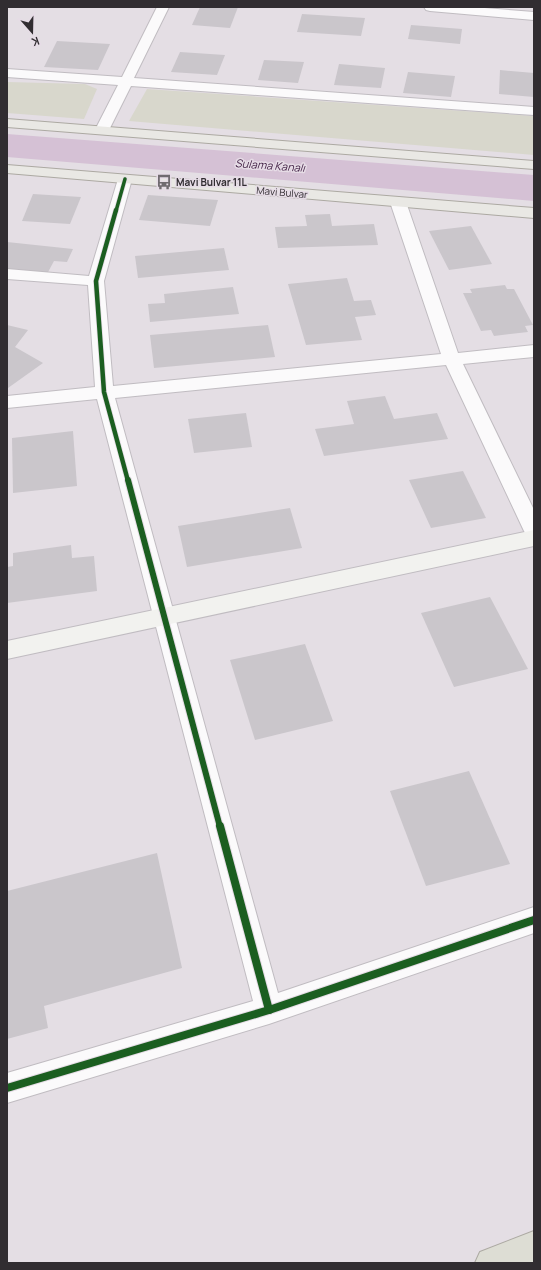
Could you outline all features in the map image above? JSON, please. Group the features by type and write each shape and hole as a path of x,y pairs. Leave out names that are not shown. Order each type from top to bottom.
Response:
{"highway":[{"path":"491,1263 534,1247"}],"main road":[{"path":"7,123 534,165"},
{"name":"Mavi Bulvar","path":"7,169 534,213"}],"street":[{"path":"102,130 164,7"},
{"path":"430,7 534,16"},
{"path":"7,73 534,111"},
{"path":"125,179 96,281 104,392 269,1010"},
{"path":"398,202 451,358 534,531"},
{"path":"7,274 96,281"},
{"path":"7,402 534,351"},
{"path":"7,650 534,538"},
{"path":"7,1088 269,1010 534,920"}],"shaded area":[{"path":"7,82 85,84 97,89 84,119 7,113"},
{"path":"147,89 534,116 534,155 129,121"}],"water":[{"name":"Sulama Kanalı","path":"7,134 534,175 534,201 7,157"}],"building":[{"path":"200,7 238,7 230,28 192,25"},
{"path":"302,14 365,18 361,36 297,32"},
{"path":"411,25 462,29 460,44 408,39"},
{"path":"57,41 110,44 98,70 44,67"},
{"path":"180,52 225,55 217,75 171,72"},
{"path":"264,60 304,62 298,83 258,80"},
{"path":"339,64 385,68 381,88 334,85"},
{"path":"500,70 534,73 534,97 499,94"},
{"path":"408,72 455,76 451,97 403,93"},
{"path":"33,194 81,197 70,224 22,221"},
{"path":"148,195 218,200 210,226 139,220"},
{"path":"330,214 332,226 374,224 378,245 278,248 275,227 307,226 305,215"},
{"path":"471,226 492,264 449,270 429,231"},
{"path":"7,242 73,249 67,262 54,261 47,274 7,270"},
{"path":"224,248 229,270 138,278 135,256"},
{"path":"347,278 354,301 371,300 376,315 355,317 362,340 306,345 288,284"},
{"path":"505,285 507,289 514,289 533,325 525,326 528,332 494,336 491,330 481,331 463,293 472,293 470,289"},
{"path":"233,287 239,314 150,322 148,304 165,303 164,294"},
{"path":"7,325 28,330 15,347 43,363 8,388 7,387"},
{"path":"268,325 275,357 154,368 150,335"},
{"path":"385,396 394,419 437,413 448,439 324,456 315,429 354,424 347,401"},
{"path":"246,413 252,447 194,453 188,419"},
{"path":"73,431 77,486 13,493 12,438"},
{"path":"463,471 486,518 431,528 409,480"},
{"path":"290,508 302,548 187,567 178,526"},
{"path":"71,545 72,558 94,556 97,591 7,603 7,567 13,566 13,553"},
{"path":"490,597 528,669 454,687 421,613"},
{"path":"305,644 333,721 255,740 230,660"},
{"path":"469,771 510,864 426,886 390,791"},
{"path":"157,853 182,968 44,1006 48,1028 7,1039 7,891"}],"cycle path":[{"path":"125,179 96,281 104,392 269,1010"},
{"path":"7,1088 269,1010 534,920"}],"place":[{"name":"Mavi Bulvar 11L","path":"164,182"}]}
